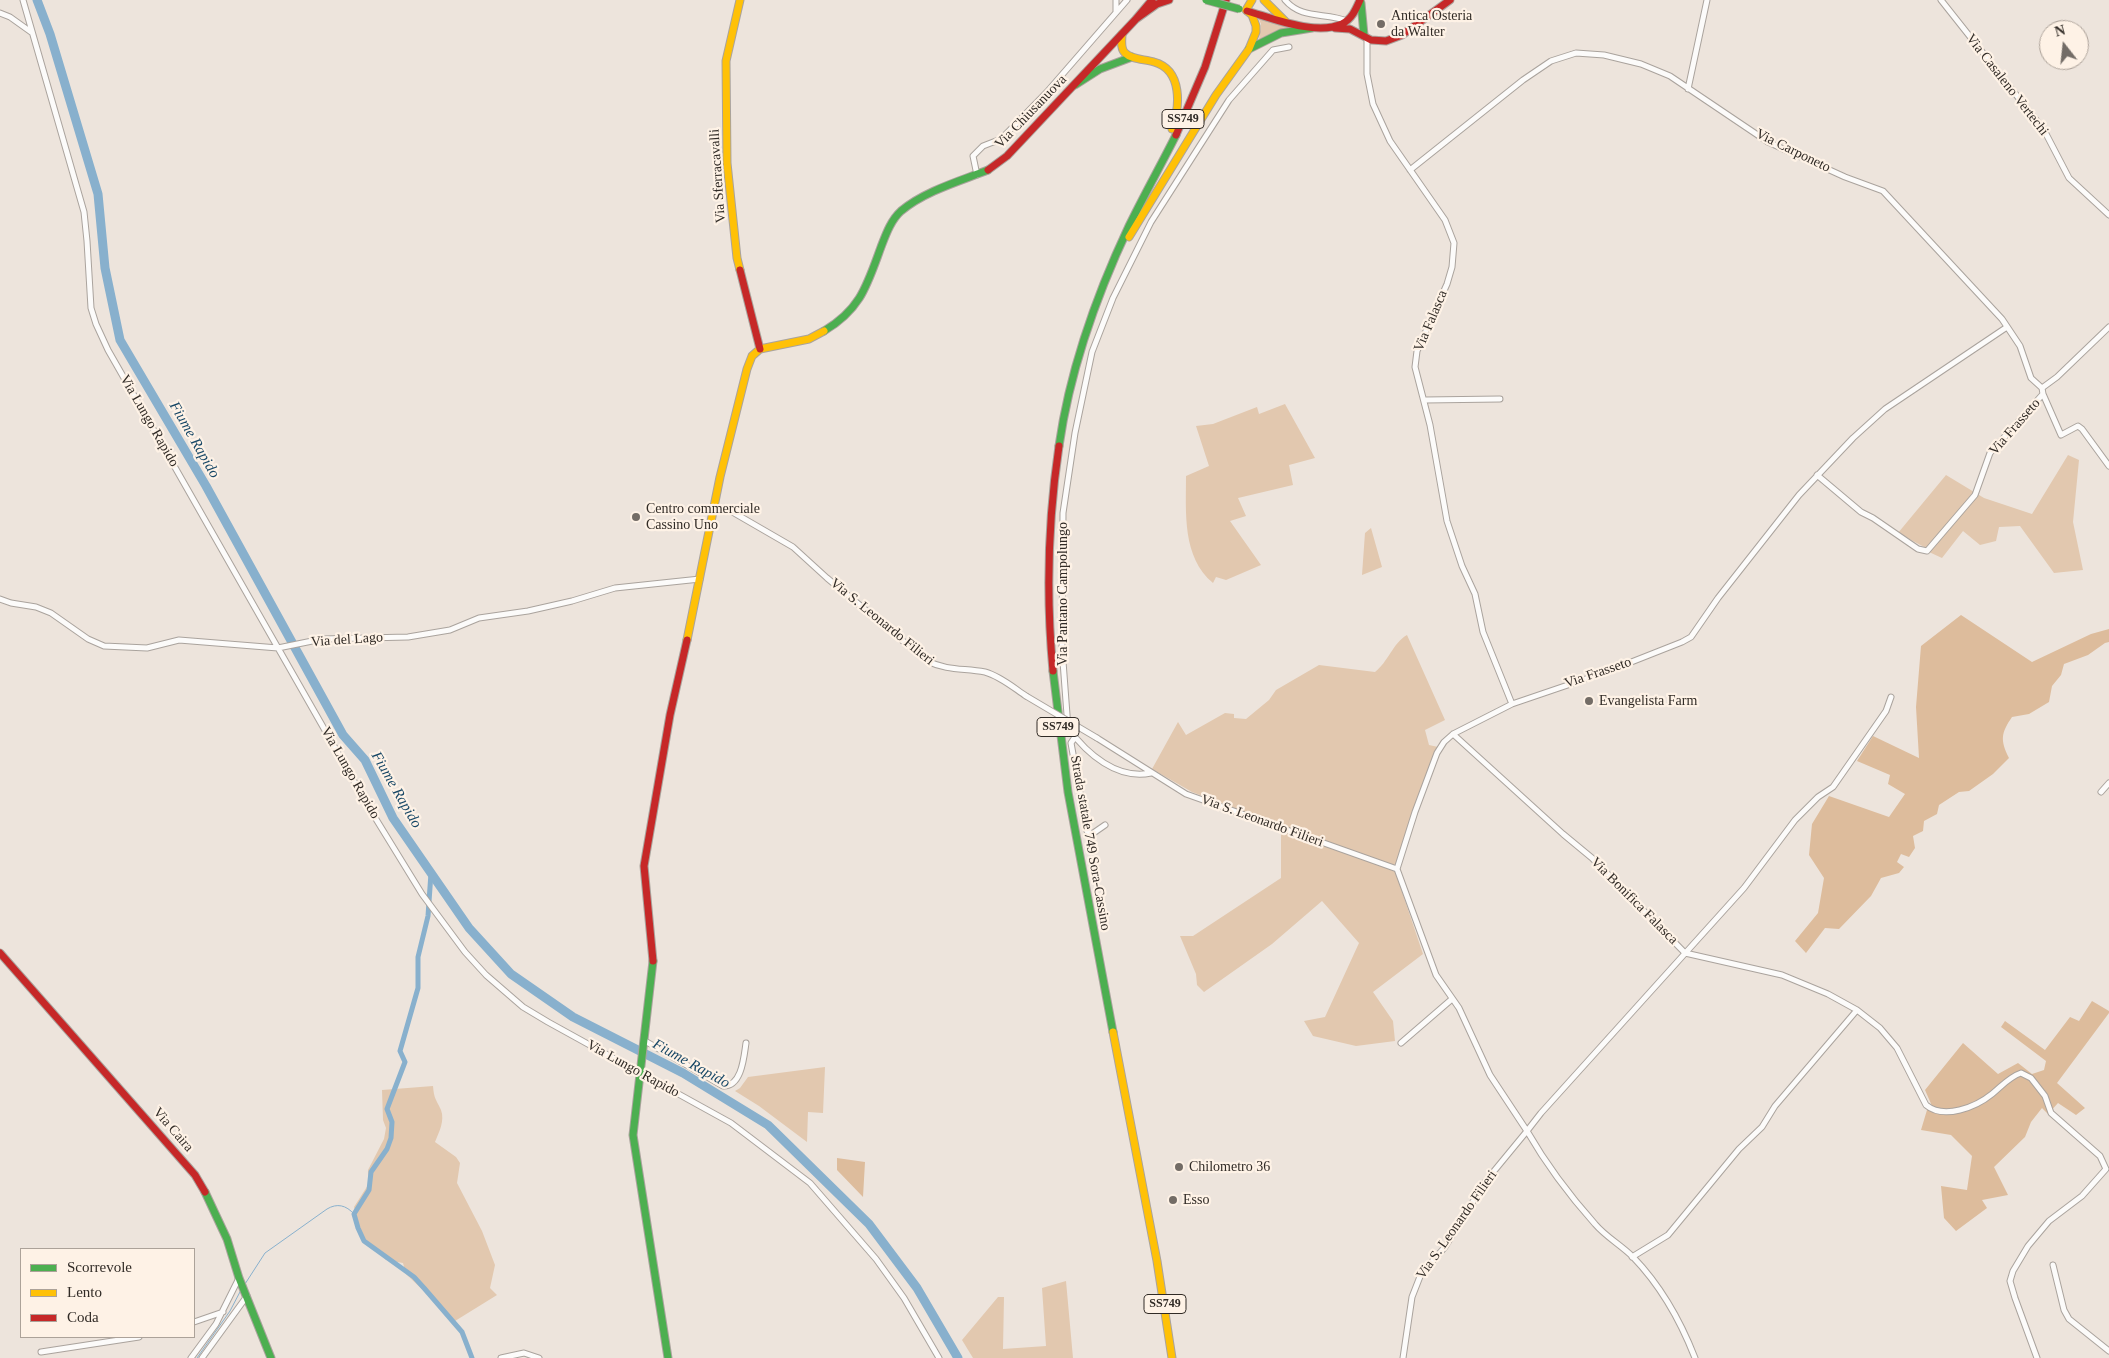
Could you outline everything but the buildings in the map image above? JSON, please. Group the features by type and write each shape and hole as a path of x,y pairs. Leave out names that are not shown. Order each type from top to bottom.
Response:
{"main road":[{"name":"Via Sferracavalli","path":"740,0 726,61 726,163 737,258 760,349"},
{"path":"1136,20 1152,0"},
{"name":"Via Chiusanuova","path":"760,349 809,338 827,330 849,313 864,292 888,228 895,217 912,204 930,194 990,169 1007,156 1136,20 1152,8 1169,0"},
{"path":"1206,0 1312,28"},
{"name":"Strada statale 749 Sora-Cassino","path":"1172,1358 1158,1263 1068,798 1060,747 1053,666 1049,551 1055,463 1074,369 1087,328 1128,228 1176,135 1198,87 1215,41 1226,0"},
{"path":"1243,10 1252,0"},
{"path":"1264,0 1285,21"},
{"path":"1332,28 1348,21 1356,13 1361,0"},
{"path":"1361,0 1365,36"},
{"path":"1249,49 1281,33 1312,28 1350,29 1378,42 1393,39 1450,0"},
{"path":"1103,288 1111,278 1140,219 1216,95 1249,49 1256,32 1256,26 1252,15 1243,10"},
{"path":"1348,21 1357,25 1365,36"},
{"path":"1122,34 1121,45 1124,53 1160,64 1169,71 1176,82 1178,102 1176,121 1134,209 1128,228"},
{"path":"1075,85 1100,68 1132,57"},
{"path":"668,1358 633,1135 654,956 644,866 670,715 700,579 713,508 747,369 752,356 760,349"},
{"name":"Via Caira","path":"0,953 195,1175 216,1212 270,1358"}],"street":[{"name":"Via Lungo Rapido","path":"23,0 84,212 91,308 96,324 132,392 371,811 422,894 465,952 486,975 523,1007 640,1070 731,1123 810,1183 876,1259 904,1298 939,1358"},
{"path":"1116,0 1116,13"},
{"path":"977,175 973,156 983,146 1001,139 1009,131 1047,92 1127,0"},
{"path":"1285,0 1295,9 1306,14 1317,17 1334,17 1348,21"},
{"path":"1688,89 1708,0"},
{"name":"Via Casaleno Vertechi","path":"1941,0 2044,130 2069,178 2109,215"},
{"path":"0,13 28,29 33,36"},
{"name":"Via Falasca","path":"1365,36 1367,74 1373,104 1390,141 1445,220 1454,243 1452,267 1447,284 1417,351 1415,367 1425,400 1446,521 1462,566 1475,594 1483,632 1512,704"},
{"name":"Via Pantano Campolungo","path":"1152,773 1140,775 1118,771 1108,766 1075,737 1068,728 1065,709 1062,648 1063,513 1074,433 1092,352 1113,298 1151,222 1229,100 1273,50 1289,47"},
{"name":"Via Carponeto","path":"1410,170 1530,75 1551,61 1576,53 1604,55 1641,64 1670,76 1768,142 1845,177 1883,191 2007,327 2020,346 2031,378 2042,391 2061,435 2074,427 2082,429 2108,466"},
{"name":"Via Frasseto","path":"1397,869 1415,812 1437,753 1444,742 1453,734 1512,704 1606,672 1691,637 1718,598 1817,475 1885,409 2007,327"},
{"path":"2042,391 2109,328"},
{"name":"Via Frasseto","path":"1817,475 1861,512 1873,518 1918,549 1927,551 1975,496 1990,453 2042,391"},
{"path":"1425,400 1500,399"},
{"name":"Via S. Leonardo Filieri","path":"713,508 729,510 793,547 827,578 927,661 940,668 985,672 994,676 1186,794 1397,869"},
{"name":"Via del Lago","path":"0,599 10,603 36,607 50,613 88,639 104,646 146,648 179,640 278,648 322,640 408,637 450,630 478,618 528,611 577,600 616,588 700,579"},
{"name":"Via S. Leonardo Filieri","path":"1403,1358 1410,1305 1421,1274 1445,1247 1485,1182 1541,1113 1744,888 1795,820 1818,797 1833,787 1886,712 1891,697"},
{"name":"Via Bonifica Falasca","path":"1453,734 1592,858 1685,953 1782,975 1828,994 1857,1010 1880,1028 1897,1048 1926,1105 1932,1110 1944,1113 1974,1105 1991,1095 2012,1075 2021,1073 2031,1078 2045,1096 2051,1112 2100,1156 2105,1163 2106,1169 2082,1196 2049,1221 2028,1246 2013,1271 2010,1281 2037,1358"},
{"name":"Via Pantano Campolungo","path":"1075,737 1071,743 1087,831 1092,834 1105,825"},
{"path":"2101,792 2109,783"},
{"path":"1397,869 1436,975 1459,1008 1490,1075 1540,1154 1594,1224 1632,1256 1671,1308 1695,1358"},
{"path":"1401,1043 1452,999"},
{"path":"1632,1256 1668,1234 1739,1149 1762,1127 1775,1106 1857,1010"},
{"path":"644,1045 723,1086 728,1086 739,1073 746,1043"},
{"path":"2053,1265 2064,1310 2069,1319 2109,1351"},
{"path":"191,1358 223,1312 239,1278"},
{"path":"202,1358 246,1296"},
{"path":"195,1322 223,1312"},
{"path":"41,1352 132,1338"},
{"path":"501,1358 525,1356 539,1358"}],"shaded area":[{"path":"1258,17 1287,24 1287,27 1259,40 1261,24"},
{"path":"1285,404 1315,458 1289,465 1293,485 1238,498 1246,516 1230,521 1261,565 1226,580 1216,577 1213,583 1196,561 1191,547 1186,519 1186,476 1209,466 1196,426 1213,424 1257,407 1259,414"},
{"path":"2068,455 2079,460 2073,522 2083,570 2054,573 2020,526 1999,527 1996,541 1980,545 1963,531 1942,558 1898,533 1946,475 1984,498 2032,514"},
{"path":"1371,528 1382,567 1362,575 1365,533"},
{"path":"1961,615 2032,662 2091,634 2109,629 2109,642 2088,655 2064,664 2061,675 2052,686 2049,702 2029,714 2012,717 2003,737 2004,746 2009,758 1993,774 1969,791 1959,792 1939,805 1937,814 1924,821 1923,831 1913,836 1915,848 1909,857 1901,854 1897,862 1904,867 1899,873 1881,878 1871,896 1839,929 1825,928 1806,953 1795,941 1818,913 1824,878 1809,855 1812,824 1829,796 1889,817 1905,794 1888,784 1890,775 1857,761 1873,736 1919,758 1916,707 1921,646"},
{"path":"1407,635 1445,720 1425,730 1429,745 1438,747 1396,864 1390,866 1192,792 1152,769 1178,722 1186,735 1225,713 1234,714 1234,718 1246,719 1269,700 1276,690 1319,665 1375,672 1402,638"},
{"path":"1281,831 1395,871 1423,954 1373,992 1393,1021 1395,1041 1356,1046 1313,1036 1304,1021 1325,1017 1359,943 1322,901 1272,944 1204,992 1197,985 1196,974 1180,936 1193,936 1281,878"},
{"path":"2092,1001 2109,1011 2109,1013 2057,1083 2085,1108 2076,1115 2058,1103 2048,1114 2042,1108 2031,1122 2025,1137 1994,1167 2008,1195 1982,1200 1987,1208 1956,1231 1944,1218 1941,1186 1967,1190 1972,1156 1951,1135 1921,1130 1927,1110 1932,1106 1925,1090 1963,1043 1998,1074 2018,1063 2032,1074 2044,1070 2046,1061 2001,1027 2005,1021 2045,1050 2070,1017 2079,1021"},
{"path":"825,1067 823,1113 808,1112 807,1142 759,1106 735,1091 740,1088 748,1077"},
{"path":"433,1086 442,1114 441,1126 435,1142 456,1157 460,1163 457,1183 482,1231 495,1265 490,1288 497,1295 455,1321 406,1274 403,1263 386,1260 362,1236 354,1207 368,1185 368,1170 384,1139 386,1128 383,1120 382,1090"},
{"path":"837,1158 865,1162 863,1197 837,1170"},
{"path":"1066,1281 1073,1358 973,1358 962,1340 998,1297 1004,1297 1003,1349 1046,1346 1042,1288"}],"waterway":[{"name":"Fiume Rapido","path":"37,0 50,34 98,194 105,268 120,340 206,486 343,735 365,760 393,818 469,928 511,974 573,1017 683,1073 768,1125 869,1224 917,1288 958,1358"},
{"path":"431,873 428,916 418,957 418,988 400,1051 405,1062 387,1109 392,1122 391,1138 387,1149 371,1172 369,1190 354,1214 364,1241 414,1277 462,1332 472,1358"},
{"path":"245,1284 265,1253 327,1209 341,1206 354,1214"},
{"path":"197,1358 230,1311 241,1290"}],"traffic: fast":[{"path":"1206,0 1239,9"},
{"path":"1361,3 1364,35"},
{"path":"1249,49 1281,33 1312,28"},
{"path":"1075,85 1100,69 1132,57"},
{"path":"1059,446 1077,361 1095,306 1129,226 1176,135"},
{"path":"824,331 847,314 855,305 867,284 889,227 901,211 932,192 988,170"},
{"path":"1053,671 1068,792 1113,1032"},
{"path":"653,961 633,1135 668,1358"},
{"path":"205,1192 227,1239 239,1278 271,1358"}],"traffic: slow":[{"path":"740,0 726,61 727,163 737,258 740,270"},
{"path":"1129,237 1216,95 1249,49 1256,32 1252,15 1246,10 1252,0"},
{"path":"1264,0 1285,21"},
{"path":"1122,34 1122,46 1125,53 1131,57 1163,66 1175,81 1177,110 1172,129"},
{"path":"687,640 720,477 747,369 752,356 760,349 809,339 824,331"},
{"path":"1113,1032 1157,1261 1172,1358"}],"traffic: jam":[{"path":"1136,19 1152,0"},
{"path":"988,170 1007,156 1136,19 1157,4 1169,0"},
{"path":"1176,135 1205,67 1226,0"},
{"path":"1247,11 1294,25 1320,28 1331,27 1342,24 1348,19 1353,14 1360,0"},
{"path":"1335,28 1350,29 1371,40 1386,41 1402,35 1450,0"},
{"path":"740,270 760,349"},
{"path":"1053,671 1049,615 1049,559 1052,502 1059,446"},
{"path":"653,961 644,866 670,715 687,640"},
{"path":"0,953 195,1175 205,1192"}],"place":[{"name":"Antica Osteria da Walter","path":"1381,24"},
{"name":"Centro commerciale Cassino Uno","path":"636,517"},
{"name":"Evangelista Farm","path":"1589,701"},
{"name":"Chilometro 36","path":"1179,1167"},
{"name":"Esso","path":"1173,1200"}]}
